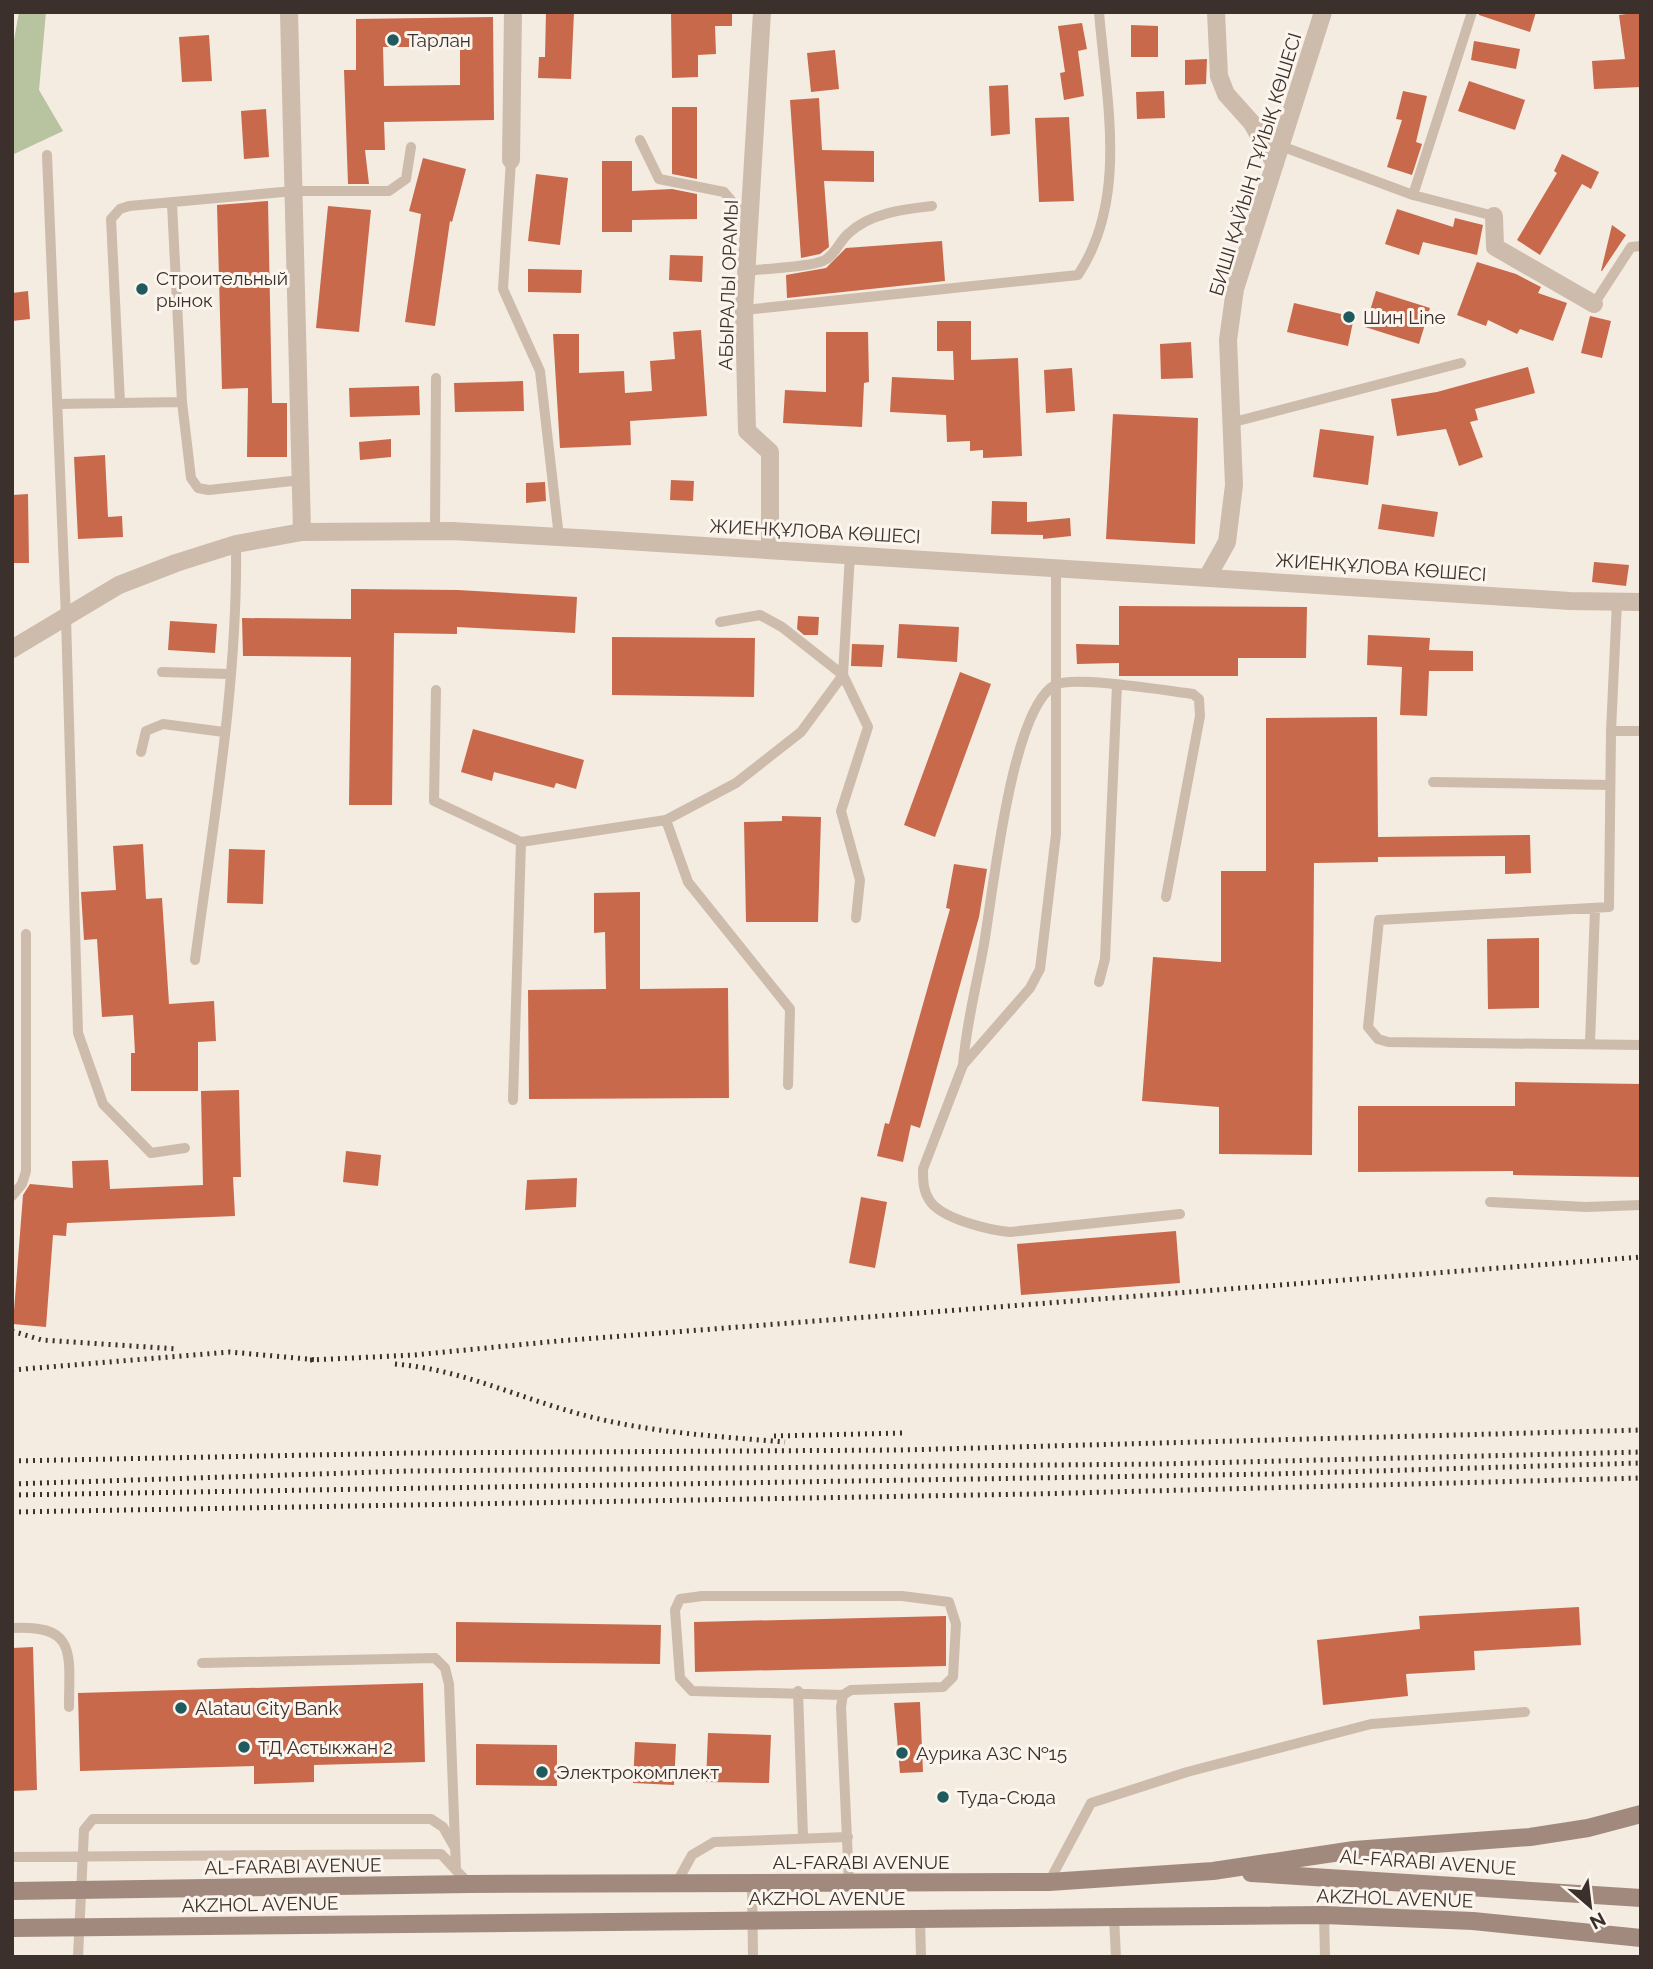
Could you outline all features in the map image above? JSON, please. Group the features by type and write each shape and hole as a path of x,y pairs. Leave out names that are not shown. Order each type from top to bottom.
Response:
{"main road":[{"path":"1213,1871 1354,1850 1530,1837 1588,1828 1641,1814"},
{"name":"AL-FARABI AVENUE","path":"79,1890 469,1884 1049,1882 1213,1871 1641,1898"},
{"path":"12,1891 79,1890"},
{"name":"AKZHOL AVENUE","path":"12,1927 1324,1915 1473,1921 1637,1939"}],"street":[{"path":"289,12 302,532"},
{"path":"511,160 513,12"},
{"name":"АБЫРАЛЫ ОРАМЫ","path":"762,12 744,310 747,431 770,452 770,549"},
{"path":"1216,12 1219,76 1226,94 1252,123 1275,164"},
{"name":"БИШІ ҚАЙЫҢ ТҰЙЫҚ КӨШЕСІ","path":"1208,576 1227,541 1234,485 1228,340 1235,289 1323,12"},
{"path":"1494,216 1495,247 1594,304"},
{"name":"ЖИЕНҚҰЛОВА КӨШЕСІ","path":"12,649 120,585 236,544 302,532 435,531 559,537 1056,566 1570,601 1641,602"}],"lane":[{"path":"744,310 1078,275 1094,250 1112,177 1099,12"},
{"path":"1413,195 1472,12"},
{"path":"640,140 659,179 724,192 750,221"},
{"path":"1281,146 1413,195 1494,216"},
{"path":"120,403 111,219 120,209 293,191 389,191 406,179 409,173 411,147"},
{"path":"47,155 66,618 78,1033 103,1104 151,1153 186,1148"},
{"path":"511,160 503,289 540,371 559,537"},
{"path":"172,204 182,402 191,478 198,488 209,490 301,480"},
{"path":"746,271 820,262 833,254 850,231 867,222 898,210 932,205"},
{"path":"1594,304 1631,247 1641,246"},
{"path":"1230,423 1461,363"},
{"path":"435,531 436,378"},
{"path":"57,404 182,402"},
{"path":"195,960 237,604 236,544"},
{"path":"436,690 435,801 521,842 666,820 736,783 801,732 843,675 850,554"},
{"path":"963,1065 1030,988 1040,969 1056,834 1056,566"},
{"path":"1617,602 1611,731 1611,904 1609,907 1595,909 1379,919 1368,1027 1378,1040 1388,1042 1641,1045"},
{"path":"720,622 760,615 782,627 843,675 868,727 841,811 860,880 856,918"},
{"path":"162,672 229,674"},
{"path":"1166,897 1200,716 1199,699 1193,694 1117,685 1058,683 1046,692 1035,708 1003,815 963,1065 923,1169 923,1186 938,1209 985,1229 1010,1232 1180,1214"},
{"path":"1099,982 1105,959 1117,685"},
{"path":"141,752 145,731 163,724 224,732"},
{"path":"1611,731 1641,731"},
{"path":"1433,782 1611,785"},
{"path":"666,820 688,882 790,1009 788,1085"},
{"path":"513,1100 521,842"},
{"path":"1590,1043 1595,909"},
{"path":"12,1196 22,1184 26,1171 26,934"},
{"path":"1490,1202 1586,1207 1641,1205"},
{"path":"702,1595 902,1596 949,1602 955,1612 956,1625 953,1677 943,1686 851,1690 843,1695 798,1691 692,1691 680,1678 675,1610 680,1599 702,1595"},
{"path":"12,1628 35,1627 52,1631 64,1639 69,1653 69,1707"},
{"path":"202,1663 435,1658 445,1668 449,1684 456,1870"},
{"path":"798,1691 803,1837"},
{"path":"843,1695 841,1707 849,1883"},
{"path":"1049,1882 1091,1803 1187,1772 1371,1724 1525,1712"},
{"path":"78,1957 79,1890 84,1830 93,1819 107,1816 431,1819 443,1827 456,1848"},
{"path":"676,1884 692,1854 714,1842 848,1837"},
{"path":"12,1857 442,1854 469,1884"},
{"path":"752,1883 753,1957"},
{"path":"1324,1915 1325,1957"},
{"path":"1114,1917 1116,1957"},
{"path":"920,1918 921,1957"}],"green space":[{"path":"19,12 46,12 39,90 63,131 12,155 12,51"}],"building":[{"path":"546,12 574,12 571,79 538,78 539,57 545,57"},
{"path":"671,12 732,12 732,26 715,26 716,54 698,55 698,77 672,78"},
{"path":"1479,12 1536,12 1530,32 1479,15"},
{"path":"1641,12 1641,87 1594,89 1592,61 1625,59 1619,15"},
{"path":"493,17 494,120 384,122 385,150 365,150 369,184 348,184 344,70 356,70 356,19","holes":["383,47 460,47 460,85 384,86"]},
{"path":"1082,23 1087,49 1078,51 1084,96 1064,100 1060,73 1065,72 1058,26"},
{"path":"1131,25 1158,26 1158,57 1131,57"},
{"path":"209,35 212,81 182,82 179,37"},
{"path":"1474,41 1520,49 1516,69 1471,60"},
{"path":"835,50 839,89 811,92 807,53"},
{"path":"1207,59 1206,84 1185,85 1185,60"},
{"path":"1469,81 1525,100 1515,130 1458,111"},
{"path":"1008,85 1010,134 991,136 989,86"},
{"path":"1164,91 1165,118 1137,119 1136,92"},
{"path":"1403,91 1427,96 1416,142 1422,144 1412,175 1387,167 1402,120 1396,119"},
{"path":"819,98 822,150 874,151 874,182 824,181 829,247 820,254 801,258 790,100"},
{"path":"672,107 697,107 697,179 672,174"},
{"path":"266,109 269,157 244,159 241,111"},
{"path":"1069,117 1074,201 1039,202 1035,118"},
{"path":"1562,154 1599,172 1591,189 1582,184 1540,255 1517,240 1557,173 1554,171"},
{"path":"423,158 466,169 452,222 450,221 435,326 405,322 421,214 409,211"},
{"path":"602,161 632,161 632,191 672,189 697,194 697,219 632,220 632,232 602,232"},
{"path":"536,174 568,178 560,245 528,241"},
{"path":"268,201 272,403 287,403 287,457 247,457 248,388 222,389 217,205"},
{"path":"328,206 371,210 359,332 316,328"},
{"path":"1397,209 1453,227 1455,218 1483,225 1477,255 1423,242 1419,255 1385,244"},
{"path":"1612,225 1626,235 1601,271"},
{"path":"942,241 945,281 787,298 786,275 826,268 846,248"},
{"path":"670,255 703,256 702,282 669,280"},
{"path":"1477,262 1516,274 1541,287 1538,293 1567,303 1553,341 1520,329 1517,334 1488,320 1486,326 1457,315"},
{"path":"528,269 582,270 581,293 528,292"},
{"path":"28,291 30,319 12,321 12,293"},
{"path":"1376,291 1430,308 1419,344 1365,327"},
{"path":"1294,303 1354,317 1348,346 1287,332"},
{"path":"1590,316 1611,321 1602,358 1581,353"},
{"path":"937,321 971,321 971,360 1018,358 1022,456 983,458 983,450 970,451 970,441 947,442 946,415 890,412 892,377 954,380 953,351 937,351"},
{"path":"701,330 707,416 630,421 631,445 560,448 553,334 579,334 579,373 624,371 625,393 652,391 650,361 675,359 673,332"},
{"path":"826,332 868,332 869,382 864,383 862,427 783,423 785,390 826,392"},
{"path":"1191,342 1193,378 1161,379 1160,344"},
{"path":"1528,367 1535,393 1475,409 1478,420 1470,422 1483,457 1459,466 1446,429 1397,436 1391,399 1437,392"},
{"path":"1072,368 1075,411 1046,413 1044,370"},
{"path":"523,381 524,411 455,412 454,383"},
{"path":"419,386 420,415 350,417 349,388"},
{"path":"1113,414 1198,418 1195,544 1106,539"},
{"path":"1320,429 1374,436 1368,485 1313,477"},
{"path":"391,439 391,457 360,460 359,442"},
{"path":"105,455 108,517 122,516 123,537 78,539 74,457"},
{"path":"671,480 694,481 693,501 670,500"},
{"path":"545,482 546,501 526,503 526,483"},
{"path":"28,494 29,563 12,563 12,495"},
{"path":"992,501 1027,502 1027,522 1070,518 1071,536 1043,539 1043,535 991,534"},
{"path":"1382,504 1438,512 1434,537 1378,529"},
{"path":"1594,562 1629,565 1626,586 1592,582"},
{"path":"351,589 458,590 577,597 575,633 457,627 457,634 394,633 392,805 349,805 351,657 243,656 242,618 351,619"},
{"path":"1119,606 1307,607 1306,658 1238,658 1238,676 1119,676 1119,663 1077,664 1076,644 1119,645"},
{"path":"798,616 819,617 818,635 804,635 797,629"},
{"path":"170,621 217,624 215,653 168,650"},
{"path":"899,624 959,627 957,662 897,658"},
{"path":"1368,635 1430,638 1429,650 1473,651 1473,671 1429,671 1427,716 1400,715 1402,667 1367,665"},
{"path":"612,637 755,638 754,697 612,695"},
{"path":"852,644 884,645 882,667 851,666"},
{"path":"960,672 991,684 935,837 904,825"},
{"path":"1377,717 1378,837 1530,835 1531,873 1505,874 1505,856 1378,857 1378,862 1314,863 1312,1155 1219,1154 1219,1107 1142,1101 1153,957 1221,962 1221,871 1266,871 1266,718"},
{"path":"473,729 584,760 576,789 556,783 554,788 494,772 492,781 461,772"},
{"path":"782,816 821,817 818,922 746,922 744,822 782,821"},
{"path":"143,844 146,899 162,898 169,1004 214,1001 216,1041 198,1042 198,1091 131,1091 131,1053 135,1053 133,1015 102,1017 97,939 84,940 81,892 116,890 113,846"},
{"path":"229,849 265,850 263,904 227,903"},
{"path":"954,864 987,869 979,917 920,1128 911,1125 903,1162 877,1156 885,1123 889,1124 950,909 946,908"},
{"path":"640,892 640,989 728,988 729,1098 529,1099 528,990 606,989 605,932 594,933 594,893"},
{"path":"1539,938 1539,1008 1488,1009 1487,939"},
{"path":"1515,1082 1641,1084 1641,1177 1513,1175 1513,1171 1358,1172 1358,1106 1515,1106"},
{"path":"239,1090 241,1177 233,1177 235,1216 67,1223 66,1236 53,1235 46,1327 13,1324 23,1195 30,1184 73,1188 72,1161 108,1160 110,1189 203,1185 201,1091"},
{"path":"346,1151 381,1155 378,1186 343,1182"},
{"path":"577,1178 576,1207 525,1210 527,1180"},
{"path":"861,1197 887,1202 875,1268 849,1263"},
{"path":"1176,1231 1180,1283 1021,1295 1017,1244"},
{"path":"1579,1607 1581,1645 1474,1651 1475,1670 1406,1674 1408,1696 1323,1705 1317,1640 1420,1629 1419,1616"},
{"path":"946,1616 946,1666 695,1672 694,1622"},
{"path":"456,1622 661,1625 660,1664 456,1662"},
{"path":"33,1647 37,1790 12,1791 12,1648"},
{"path":"423,1683 425,1762 314,1765 314,1782 254,1784 254,1766 80,1771 78,1693"},
{"path":"920,1702 923,1772 900,1773 894,1703"},
{"path":"708,1733 771,1735 769,1783 706,1782"},
{"path":"635,1742 676,1744 674,1785 633,1783"},
{"path":"476,1744 557,1745 557,1786 476,1785"}],"railway":[{"path":"310,1360 414,1355 558,1341 1641,1257"},
{"path":"12,1331 42,1340 178,1349"},
{"path":"12,1370 230,1352 318,1360"},
{"path":"395,1364 440,1371 569,1411 622,1424 785,1442"},
{"path":"12,1461 412,1453 902,1450 1641,1430"},
{"path":"774,1436 903,1433"},
{"path":"12,1484 409,1471 1160,1464 1641,1452"},
{"path":"12,1495 1273,1474 1641,1463"},
{"path":"12,1512 1034,1494 1641,1478"}],"place":[{"name":"Тарлан","path":"393,40"},
{"name":"Строительный рынок","path":"142,289"},
{"name":"Шин Line","path":"1349,317"},
{"name":"Alatau City Bank","path":"181,1708"},
{"name":"ТД Астыкжан 2","path":"244,1747"},
{"name":"Аурика АЗС №15","path":"902,1753"},
{"name":"Электрокомплект","path":"542,1772"},
{"name":"Туда-Сюда","path":"943,1797"}]}
